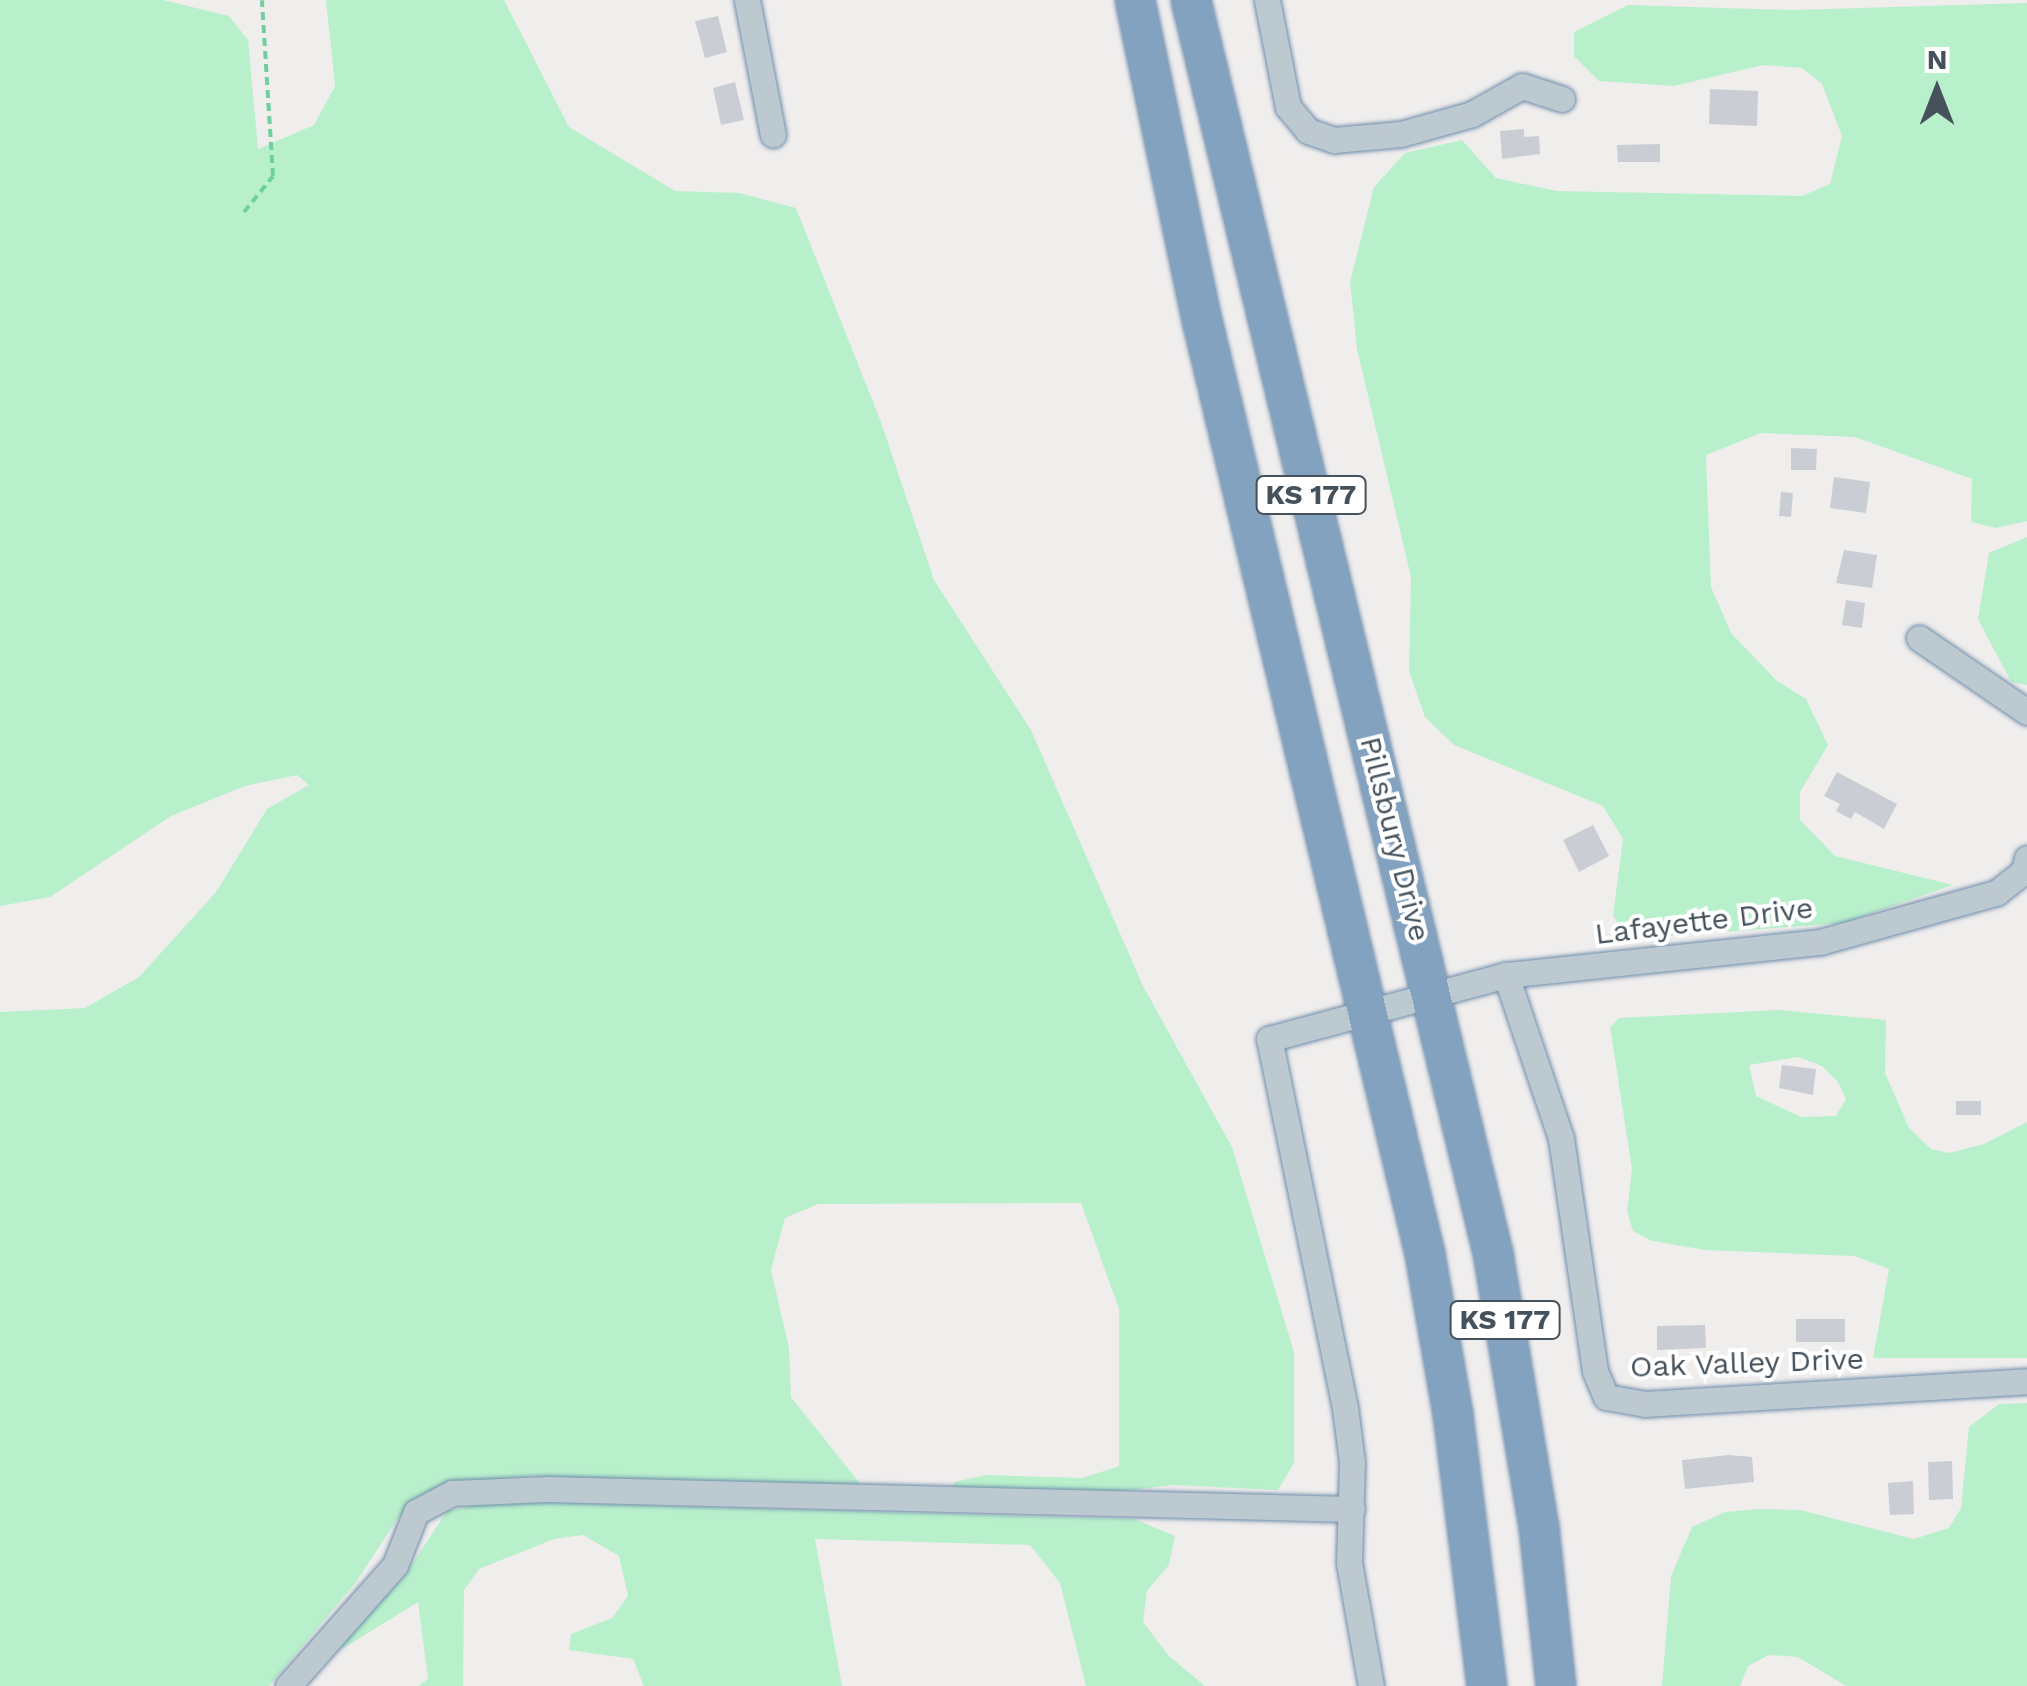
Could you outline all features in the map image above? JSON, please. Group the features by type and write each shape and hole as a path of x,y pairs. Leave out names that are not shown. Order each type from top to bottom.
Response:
{"highway":[{"name":"KS 177","path":"1134,0 1202,320 1368,1008 1454,1414 1487,1686"},
{"name":"Pillsbury Drive","path":"1191,0 1432,990 1518,1396 1556,1686"}],"street":[{"path":"747,0 773,135"},
{"path":"1266,0 1288,107 1308,131 1321,135 1402,134 1472,114 1522,86 1562,99"},
{"path":"1919,638 2027,712"},
{"name":"Lafayette Drive","path":"1352,1509 1342,1388 1269,1038 1432,990 1506,975 1820,942 1996,893 2024,871 2027,858"},
{"name":"Oak Valley Drive","path":"1506,975 1561,1138 1595,1371 1606,1397 1644,1404 2027,1381"},
{"path":"288,1686 394,1565 416,1512 452,1494 548,1489 1352,1509 1349,1563 1371,1686"}],"path":[{"path":"244,212 273,176 262,0"}],"green space":[{"path":"0,0 163,0 229,16 248,40 258,149 314,125 335,86 326,0 504,0 569,127 675,191 740,193 796,208 881,422 934,580 1031,730 1143,986 1232,1147 1294,1352 1294,1463 1278,1490 1173,1485 1113,1492 952,1491 954,1482 987,1475 1083,1478 1119,1466 1119,1309 1081,1203 818,1204 785,1218 771,1270 789,1348 791,1397 866,1491 532,1476 460,1483 421,1498 398,1518 356,1582 269,1686 0,1686 0,1012 85,1008 139,977 216,892 267,809 309,785 297,775 245,786 171,816 50,897 0,906"},
{"path":"2027,3 2027,521 1996,528 1971,522 1972,479 1855,437 1761,433 1706,455 1711,587 1731,633 1777,681 1806,699 1828,745 1800,792 1800,820 1835,856 1953,885 1843,923 1627,939 1613,915 1623,839 1603,806 1454,745 1425,717 1409,671 1411,577 1357,349 1350,282 1374,187 1405,153 1462,140 1496,178 1557,191 1802,196 1830,184 1842,136 1822,84 1802,68 1763,65 1674,86 1599,81 1574,56 1574,32 1628,5 1792,10"},
{"path":"2027,537 2027,685 2011,682 1978,619 1989,553"},
{"path":"1779,1010 1886,1020 1885,1073 1909,1128 1931,1149 1949,1153 1984,1144 2027,1122 2027,1358 1873,1358 1889,1269 1855,1256 1705,1250 1652,1241 1633,1231 1627,1211 1632,1169 1610,1027 1619,1018","holes":["1798,1057 1822,1066 1838,1082 1846,1099 1836,1116 1801,1117 1756,1096 1749,1065"]},
{"path":"2027,1403 2027,1686 1846,1686 1798,1657 1769,1655 1748,1666 1740,1686 1662,1686 1671,1576 1692,1527 1725,1512 1757,1509 1800,1510 1914,1539 1949,1528 1961,1508 1969,1427 1999,1404"},
{"path":"495,1501 1134,1519 1175,1536 1169,1565 1147,1591 1143,1622 1169,1656 1205,1686 1086,1686 1060,1583 1030,1545 815,1539 842,1686 644,1686 633,1659 569,1650 571,1634 612,1618 628,1596 619,1556 583,1535 554,1539 479,1569 464,1590 463,1686 418,1686 428,1679 418,1602 342,1649 345,1636 402,1579 447,1511"}],"building":[{"path":"718,16 727,52 705,58 695,21"},
{"path":"735,82 744,120 721,125 713,88"},
{"path":"1710,89 1758,91 1757,126 1709,124"},
{"path":"1524,129 1524,137 1539,136 1540,154 1502,159 1500,131"},
{"path":"1660,144 1660,162 1618,162 1617,145"},
{"path":"1791,448 1817,449 1816,470 1791,470"},
{"path":"1834,477 1870,482 1866,513 1830,508"},
{"path":"1781,492 1793,493 1791,517 1779,516"},
{"path":"1844,550 1877,555 1872,588 1836,583"},
{"path":"1846,600 1865,603 1862,628 1842,625"},
{"path":"1837,772 1897,804 1884,829 1855,812 1851,819 1836,811 1840,804 1824,796"},
{"path":"1593,825 1609,856 1579,872 1563,840"},
{"path":"1782,1065 1816,1069 1813,1095 1779,1088"},
{"path":"1956,1101 1981,1101 1981,1115 1956,1115"},
{"path":"1796,1319 1845,1319 1845,1342 1796,1342"},
{"path":"1705,1325 1706,1348 1657,1350 1657,1326"},
{"path":"1752,1457 1754,1482 1685,1489 1682,1460"},
{"path":"1952,1461 1953,1499 1929,1500 1928,1462"},
{"path":"1913,1481 1914,1514 1890,1515 1888,1483"}]}
